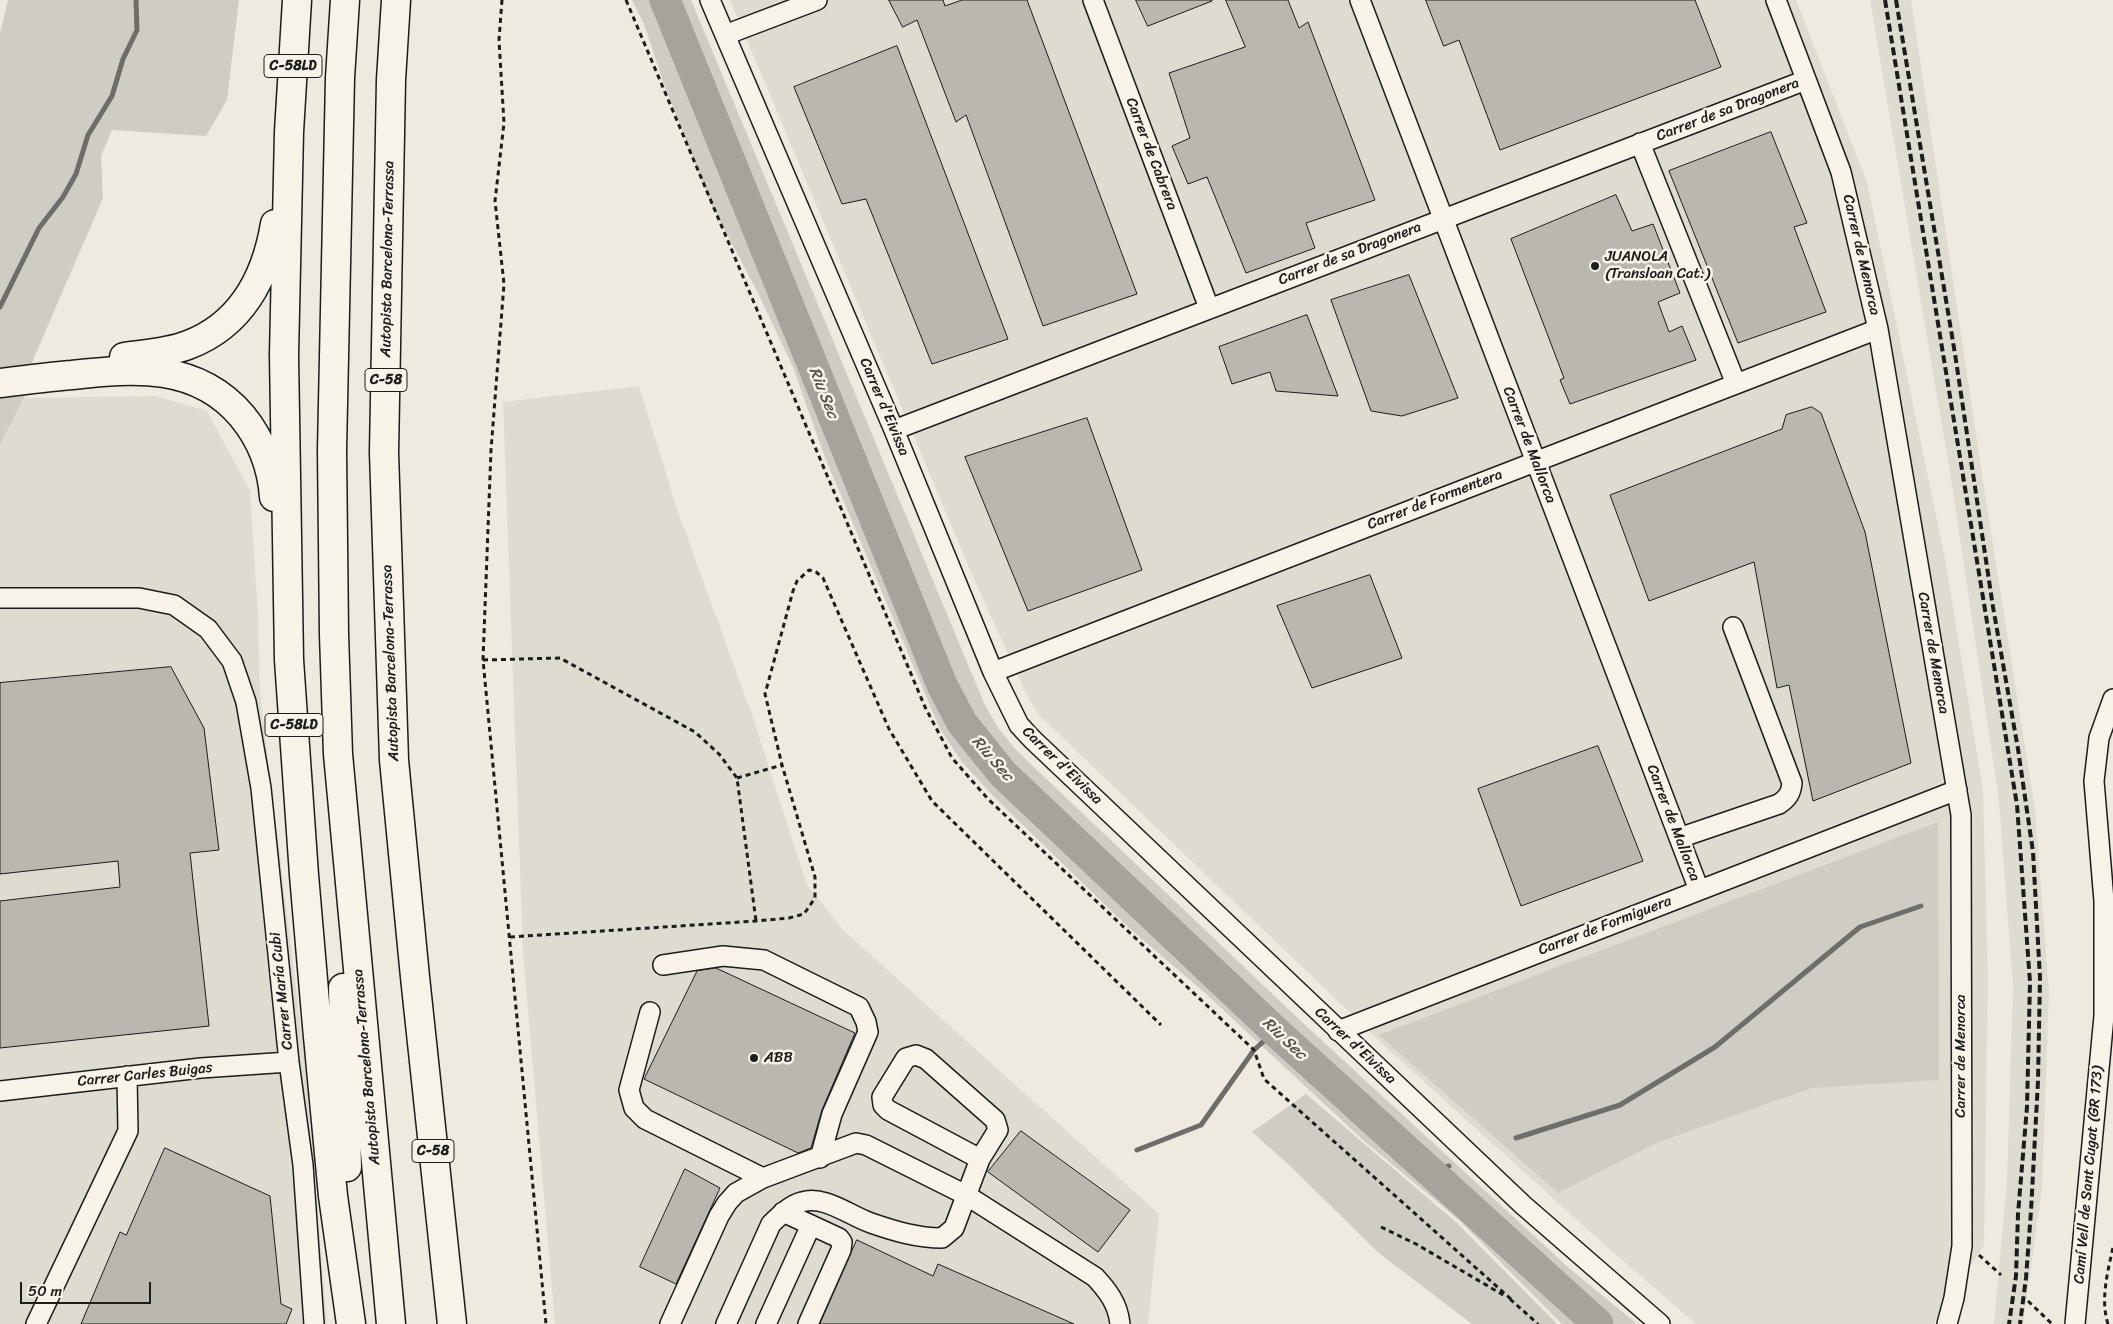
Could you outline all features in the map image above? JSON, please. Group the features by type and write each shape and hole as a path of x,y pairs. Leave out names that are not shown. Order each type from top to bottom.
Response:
{"highway":[{"name":"C-58LD","path":"297,0 289,132 284,355 289,660 317,1026 333,1196 350,1320"},
{"name":"Autopista Barcelona-Terrassa","path":"345,0 340,78 332,450 334,634 338,754 391,1324"},
{"name":"Autopista Barcelona-Terrassa","path":"396,0 391,90 384,452 394,760 414,978 452,1324"},
{"path":"10,376 158,353 187,345 210,335 227,321 254,289 264,270 271,246 289,132"},
{"path":"10,376 136,370 159,372 193,380 212,390 237,410 248,423 260,444 273,487 289,660"},
{"path":"338,754 350,1320"}],"street":[{"name":"Carrer d'Eivissa","path":"710,0 894,430 993,672 1019,725 1338,1031 1523,1205 1660,1324"},
{"path":"725,35 817,0"},
{"name":"Carrer de Cabrera","path":"1093,0 1209,308"},
{"name":"Carrer de Mallorca","path":"1360,0 1699,890"},
{"name":"Carrer de Menorca","path":"1776,0 1841,172 1878,329 1961,815 1962,1246 1954,1298 1947,1324"},
{"name":"Carrer de sa Dragonera","path":"894,430 1806,80"},
{"path":"1640,143 1736,384"},
{"name":"Carrer de Formentera","path":"993,672 1878,329"},
{"name":"Carrer María Cubi","path":"0,598 139,598 174,605 208,629 232,661 246,702 261,788 289,1062 303,1165 314,1324"},
{"path":"1679,838 1779,804 1791,792 1792,783 1733,627"},
{"name":"Camí Vell de Sant Cugat (GR 173)","path":"2075,1324 2104,1016 2104,901 2094,781 2099,738 2113,699"},
{"name":"Carrer de Formiguera","path":"1338,1031 1957,790"},
{"path":"663,965 723,956 764,960 859,1007 868,1032 832,1114 820,1158"},
{"path":"650,1012 629,1090 634,1108 645,1119 763,1178"},
{"path":"726,1324 771,1224 783,1212 802,1202 822,1202 870,1223 920,1238 942,1238 954,1228 980,1159 998,1130 995,1120 926,1059 916,1055 906,1058 882,1097 883,1105 888,1110 980,1159"},
{"name":"Carrer Carles Buigas","path":"0,1091 127,1076 289,1062"},
{"path":"36,1324 128,1131 127,1076"},
{"path":"670,1324 726,1203 736,1193 763,1178 856,1143 866,1146 966,1195 1095,1277 1110,1295 1119,1313 1120,1324"},
{"path":"783,1212 839,1238 842,1242 841,1250 808,1324"},
{"path":"766,1324 811,1225"}],"path":[{"path":"502,0 499,40 504,123 495,201 504,284 491,450 483,660 546,1324"},
{"path":"510,937 756,921 789,918 804,914 815,898 815,877 782,765 765,694 793,591 797,581 809,570 816,572 823,578 889,729 932,802 1160,1025"},
{"path":"483,660 560,658 695,732 719,754 737,778 756,921"},
{"path":"737,778 782,765"},
{"path":"1381,1227 1416,1244 1512,1300 1538,1324"},
{"path":"2108,1324 2105,1315 2106,1281 2113,1247"},
{"path":"1975,1251 2000,1275"},
{"path":"2028,1301 2052,1324"}],"shaded area":[{"path":"8,0 239,0 227,100 206,136 112,130 101,156 103,198 33,360 24,398 0,445 0,33"},
{"path":"632,0 691,0 984,703 998,728 1016,750 1303,1023 1569,1268 1637,1324 1562,1324 1460,1221 1363,1140 1205,993 1128,927 992,795 962,762 940,729 824,455 793,367 756,289 712,206 664,84 644,24"},
{"path":"730,0 1796,0 1867,182 1945,559 1983,790 1988,978 1984,1245 1933,1324 1696,1324 1597,1238 1391,1052 1041,717 1029,700 970,570"},
{"path":"1870,0 1911,0 1984,488 2035,810 2049,992 2042,1188 2023,1324 1994,1324 2007,1181 2013,987 1999,801 1952,485"},
{"path":"639,386 677,509 753,718 807,885 843,930 1159,1214 1148,1324 555,1324 523,952 503,402"},
{"path":"155,396 207,411 250,491 258,616 260,693 305,1062 327,1324 0,1324 0,445 24,398"},
{"path":"1938,822 1939,1080 1812,1088 1656,1143 1558,1193 1379,1035"},
{"path":"1306,1094 1457,1223 1557,1324 1472,1324 1380,1254 1288,1164 1252,1132"}],"building":[{"path":"889,0 943,0 945,6 962,0 1027,0 1137,294 1043,326 966,115 956,122 917,20 903,27"},
{"path":"1136,0 1212,0 1212,1 1148,26"},
{"path":"1226,0 1288,0 1299,28 1308,22 1375,200 1306,223 1315,248 1246,273 1207,177 1188,184 1172,146 1190,138 1169,73 1245,47"},
{"path":"1426,0 1695,0 1721,67 1500,150 1459,40 1444,46"},
{"path":"897,46 1008,339 932,364 866,199 842,204 794,87"},
{"path":"1771,132 1807,223 1794,227 1826,312 1738,343 1669,171"},
{"name":"JUANOLA (Transloan Cat.)","path":"1616,195 1632,231 1653,224 1680,293 1658,302 1669,332 1682,326 1696,360 1570,404 1560,380 1564,378 1511,239"},
{"path":"1409,275 1458,398 1402,416 1371,411 1331,300"},
{"path":"1307,315 1338,396 1276,391 1270,372 1232,384 1219,347"},
{"path":"1812,407 1821,413 1865,532 1911,763 1813,801 1789,685 1777,688 1754,562 1649,601 1610,495 1782,429 1786,415"},
{"path":"1087,418 1142,570 1028,611 965,457"},
{"path":"1370,575 1402,658 1312,688 1277,606"},
{"path":"171,667 204,728 219,850 190,853 209,1026 0,1048 0,901 120,887 118,861 0,874 0,683"},
{"path":"1598,746 1643,861 1521,906 1478,789"},
{"name":"ABB","path":"716,968 855,1033 822,1110 811,1148 798,1153 644,1079 697,971"},
{"path":"1021,1131 1130,1210 1098,1252 988,1172"},
{"path":"165,1148 270,1196 281,1304 292,1309 286,1324 81,1324 120,1232 126,1235"},
{"path":"685,1169 720,1188 676,1284 640,1267"},
{"path":"857,1240 933,1276 938,1264 1074,1324 820,1324"}],"waterway":[{"path":"0,307 39,228 63,197 76,174 88,135 112,96 123,59 137,30 136,0"},
{"name":"Riu Sec","path":"665,0 942,685 962,723 1003,774 1275,1031 1598,1324"},
{"path":"1516,1138 1620,1105 1715,1047 1860,927 1921,906"},
{"path":"1137,1150 1201,1125 1254,1050 1275,1031"},
{"path":"1430,1172 1449,1166"}],"railway":[{"path":"1885,0 2017,805 2030,982 2027,1107 2018,1214 2016,1276 2009,1324"},
{"path":"1896,0 1955,354 1993,607 2018,749 2033,852 2040,978 2038,1081 2031,1211 2026,1278 2020,1324"}],"place":[{"name":"JUANOLA (Transloan Cat.)","path":"1595,266"},
{"name":"ABB","path":"754,1058"}]}
